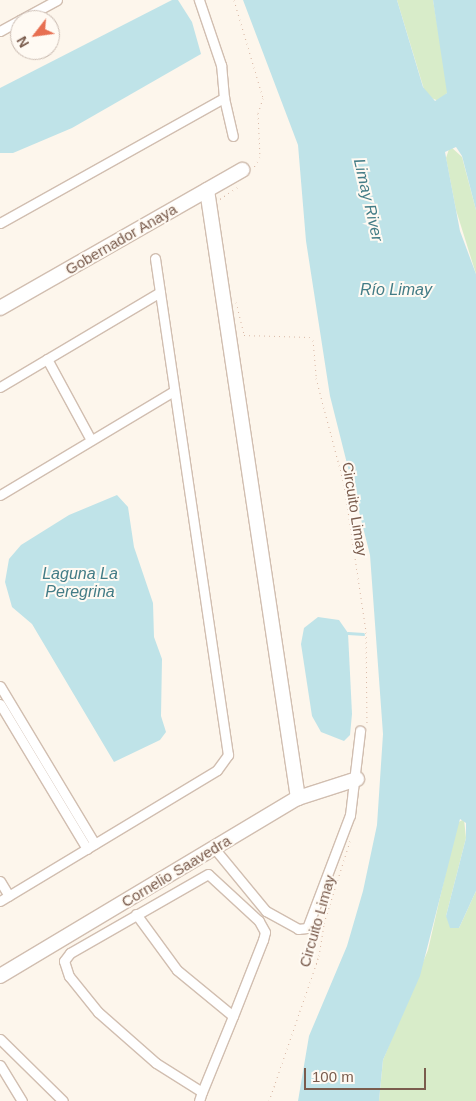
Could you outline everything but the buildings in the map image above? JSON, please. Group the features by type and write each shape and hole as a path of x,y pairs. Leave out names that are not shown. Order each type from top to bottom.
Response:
{"street":[{"path":"38,10 57,0"},
{"path":"199,0 221,65 224,98 233,136"},
{"path":"0,223 224,98"},
{"name":"Gobernador Anaya","path":"0,308 207,190 245,174"},
{"path":"207,190 298,798"},
{"path":"0,901 217,770 228,755 155,258"},
{"path":"0,387 160,292"},
{"path":"47,359 91,440"},
{"path":"1,492 174,391"},
{"path":"0,686 91,846"},
{"path":"0,704 91,846"},
{"path":"214,848 266,911 298,929 310,926 339,851 357,779 364,730"},
{"name":"Cornelio Saavedra","path":"0,976 298,798 357,779"},
{"path":"198,1101 202,1092 233,1016 264,936 259,921 208,874 136,914 67,956 65,969 105,1018 156,1063 202,1092"},
{"path":"0,881 9,896"},
{"path":"136,914 177,970 233,1016"},
{"path":"0,1039 63,1101"},
{"path":"0,1065 22,1101"}],"path":[{"path":"220,200 260,157 258,113 264,100 234,0"},
{"name":"Circuito Limay","path":"235,299 244,335 308,337 312,340 316,378 344,484 366,632 364,730"},
{"name":"Circuito Limay","path":"269,1101 300,1018 353,830"},
{"path":"310,926 324,932"}],"green space":[{"path":"397,0 433,0 447,81 447,93 439,101 426,96"},
{"path":"450,146 462,157 476,210 476,274 456,210 446,158"},
{"path":"464,819 466,838 446,916 459,928 476,891 476,1101 379,1101 383,1060 428,950 457,823"}],"water":[{"path":"172,0 178,0 192,22 201,54 72,128 13,153 0,153 0,88 55,60 60,60 60,57"},
{"name":"Río Limay","path":"243,0 397,0 423,87 435,101 447,93 433,0 476,0 476,210 462,156 456,147 445,152 460,231 476,274 476,891 459,928 450,928 446,916 466,838 466,823 460,819 420,976 383,1060 379,1101 298,1101 309,1036 347,946 363,891 377,825 383,734 370,555 330,396 306,241 298,145"},
{"name":"Laguna La Peregrina","path":"117,495 128,507 134,547 153,603 154,637 162,659 161,716 166,732 160,740 114,762 32,624 12,607 5,582 9,559 21,545 69,515"},
{"path":"318,617 339,620 348,633 352,714 350,735 344,741 321,732 312,716 301,644 304,628"}],"waterway":[{"path":"348,633 363,634"}],"water label":[{"name":"Limay River","path":"368,200"}]}
